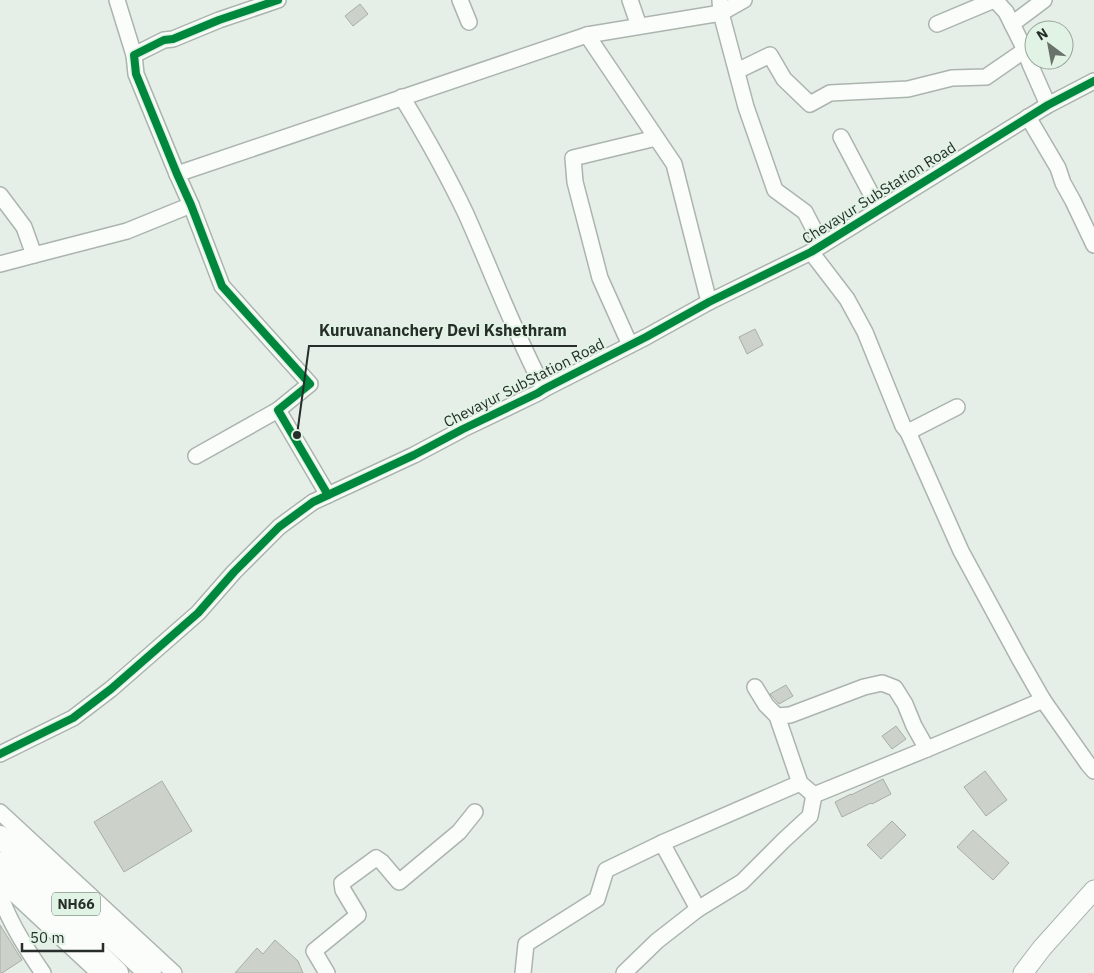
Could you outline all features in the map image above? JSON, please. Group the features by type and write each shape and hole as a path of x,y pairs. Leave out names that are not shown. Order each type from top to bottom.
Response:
{"highway":[{"name":"NH66","path":"0,837 36,867 150,973"},
{"name":"NH66","path":"0,863 52,909 117,973"}],"main road":[{"path":"1023,973 1042,948 1094,890"},
{"path":"1034,973 1094,903"}],"street":[{"path":"117,0 134,55 136,74 176,174 191,205 222,286 310,384 278,410 196,456"},
{"path":"134,55 164,40 173,39 219,20 278,0"},
{"path":"460,0 470,22"},
{"path":"630,0 640,26"},
{"path":"176,174 587,35 640,26 744,0"},
{"path":"937,24 994,0 1006,12 1024,48"},
{"path":"1012,24 1044,0"},
{"path":"720,6 746,107 774,190 805,212 817,248 864,332 903,426 908,432 961,551 1043,700 1094,771"},
{"path":"587,35 674,164 709,302"},
{"path":"737,71 770,55 784,79 810,104 830,93 908,90 952,78 986,77 1024,51"},
{"path":"1033,70 1048,105"},
{"name":"Chevayur SubStation Road","path":"0,754 73,718 111,689 198,613 234,572 279,527 313,502 414,455 538,393 709,302 817,248 1028,117 1094,81"},
{"path":"402,97 426,137 465,213 529,361 544,389"},
{"path":"1028,117 1045,144 1058,168 1063,183 1092,235"},
{"path":"841,137 879,209"},
{"path":"630,345 600,278 575,182 573,158 656,138"},
{"path":"0,195 24,227 34,255"},
{"path":"0,264 127,232 191,205"},
{"path":"908,432 957,407"},
{"path":"278,410 328,495"},
{"path":"777,716 790,715 864,686 882,683 895,688 927,749"},
{"path":"755,687 766,705 777,716 800,783 814,795"},
{"path":"814,795 1043,700"},
{"path":"523,973 526,944 596,899 606,870 662,843 800,783"},
{"path":"624,973 657,941 698,910 742,882 810,816 814,795"},
{"path":"0,812 174,973"},
{"path":"327,973 314,951 358,916 343,890 342,883 376,858 382,862 399,882 459,832 476,812"},
{"path":"662,843 698,910"},
{"path":"0,881 98,973"},
{"path":"0,894 15,928 42,973"}],"building":[{"path":"360,4 368,14 353,26 345,16"},
{"path":"755,329 763,345 747,354 739,337"},
{"path":"786,685 793,696 779,704 770,694"},
{"path":"896,726 906,739 892,749 882,736"},
{"path":"985,771 1007,800 986,816 964,787"},
{"path":"883,779 891,794 842,817 835,802"},
{"path":"162,781 192,831 124,872 94,822"},
{"path":"892,821 906,835 881,859 867,845"},
{"path":"973,830 1009,863 993,880 957,847"},
{"path":"0,925 22,960 2,973 0,973"},
{"path":"275,940 298,961 303,973 235,973 257,948 263,954"}],"cycle path":[{"path":"278,0 219,20 173,39 164,40 134,55 136,74 191,205 222,286 310,384 278,410 328,495"},
{"path":"0,754 73,718 111,689 198,613 234,572 279,527 313,502 414,455 538,393 709,302 811,252 1048,105 1094,81"}],"place":[{"name":"Kuruvananchery Devi Kshethram","path":"297,435"}]}
